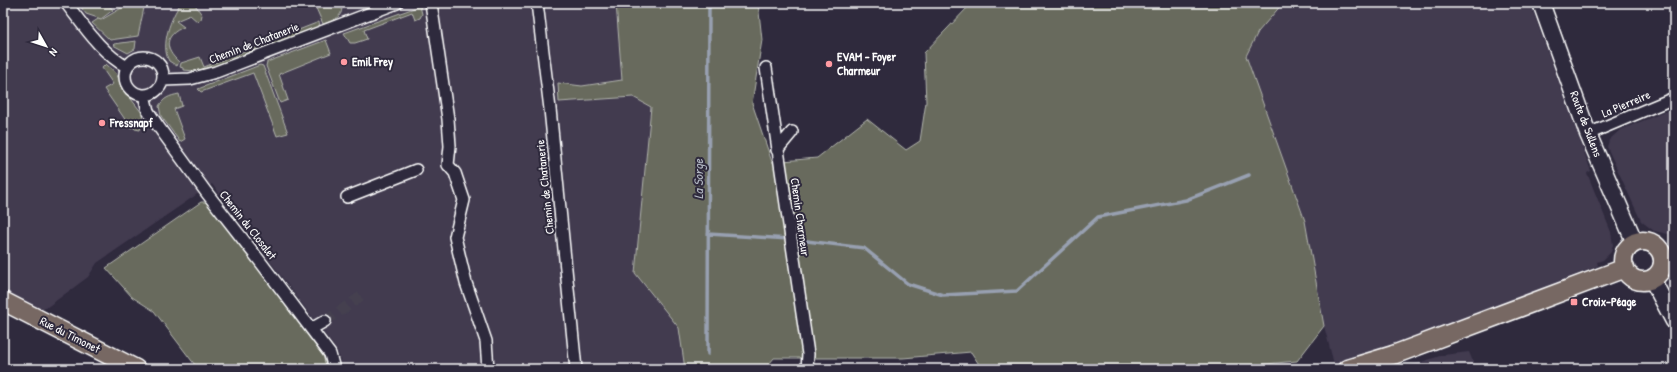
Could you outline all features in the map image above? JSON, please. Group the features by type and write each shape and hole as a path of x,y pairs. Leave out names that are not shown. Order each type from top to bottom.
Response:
{"main road":[{"name":"Route de Sullens","path":"1541,3 1588,134 1635,243"},
{"path":"1640,241 1651,242 1668,252 1660,271 1652,278 1639,280 1628,273 1625,268 1623,260 1625,253 1629,247 1640,241"},
{"path":"1347,369 1393,355 1625,268"},
{"path":"1652,278 1674,321"},
{"name":"Rue du Timonet","path":"3,301 136,369"}],"street":[{"path":"66,3 107,52 127,67"},
{"name":"Chemin de Chatanerie","path":"162,80 190,80 216,72 397,3"},
{"path":"431,3 449,132 450,146 448,165 455,174 464,200 455,237 466,283 486,341 488,369"},
{"name":"Chemin de Chatanerie","path":"537,3 551,116 576,369"},
{"path":"138,57 149,57 158,63 163,74 162,80 161,85 154,92 144,95 132,91 127,86 125,80 127,67 138,57"},
{"name":"Chemin Charmeur","path":"766,68 808,354 807,369"},
{"name":"Chemin du Closalet","path":"144,95 148,111 158,126 206,192 330,354 334,369"},
{"name":"La Pierreire","path":"1588,134 1674,98"},
{"path":"777,150 792,132"},
{"path":"347,197 416,170"},
{"path":"311,329 325,321"}],"shaded area":[{"path":"3,3 616,3 622,80 582,86 558,83 559,102 633,97 651,107 635,273 679,328 685,369 344,369 337,351 212,184 97,263 88,277 46,308 41,309 3,290"},
{"path":"1283,3 1530,3 1591,171 1587,173 1611,232 1613,245 1611,252 1603,260 1597,262 1598,266 1430,332 1365,356 1334,364 1324,326 1305,221 1246,56 1258,32"},
{"path":"1674,108 1674,233 1668,234 1654,231 1641,221 1607,147 1609,140 1620,130"},
{"path":"1469,352 1476,369 1400,369 1443,355"}],"green space":[{"path":"78,3 107,3 113,10 101,19 86,14"},
{"path":"130,3 145,3 138,36 110,40 92,23 98,19 101,20"},
{"path":"181,3 194,3 202,15 198,22 190,15 176,21 184,27 177,30 173,34 168,43 171,52 179,62 177,66 169,61 166,39 170,23"},
{"path":"323,3 341,3 342,8 338,17 323,24 316,8"},
{"path":"616,3 758,3 762,40 752,103 772,162 817,158 867,119 906,150 920,141 926,102 924,53 969,6 967,3 1283,3 1258,32 1246,56 1305,221 1324,326 1297,361 1214,369 982,369 971,352 903,358 774,358 765,369 685,369 679,328 635,273 651,107 633,97 559,102 558,83 582,86 622,80"},
{"path":"420,6 422,14 420,18 415,20 412,12 364,30 367,39 350,43 344,33"},
{"path":"319,22 320,26 213,67 195,71 183,70 183,68 180,67 181,63 200,57 204,67"},
{"path":"326,40 331,53 279,74 288,100 280,103 266,66 267,62"},
{"path":"136,41 135,49 128,53 113,45 114,44"},
{"path":"106,64 116,73 124,90 142,113 143,122 140,130 133,127 131,128 104,89 113,84 102,68"},
{"path":"260,65 263,66 288,133 277,136 253,73 201,92 198,89"},
{"path":"179,94 182,106 174,109 185,139 180,142 161,116 159,106 167,98"},
{"path":"201,202 209,202 323,356 327,369 198,369 154,311 132,297 106,268"}],"waterway":[{"name":"La Sorge","path":"708,354 709,3"},
{"path":"708,234 790,239 864,248 908,284 943,295 1017,291 1098,217 1186,200 1249,175"}],"tunnel":[{"path":"325,321 362,296"}],"place":[{"name":"Emil Frey","path":"344,62"},
{"name":"EVAM - Foyer Charmeur","path":"829,64"},
{"name":"Fressnapf","path":"102,123"},
{"name":"Croix-Péage","path":"1574,302"}]}
